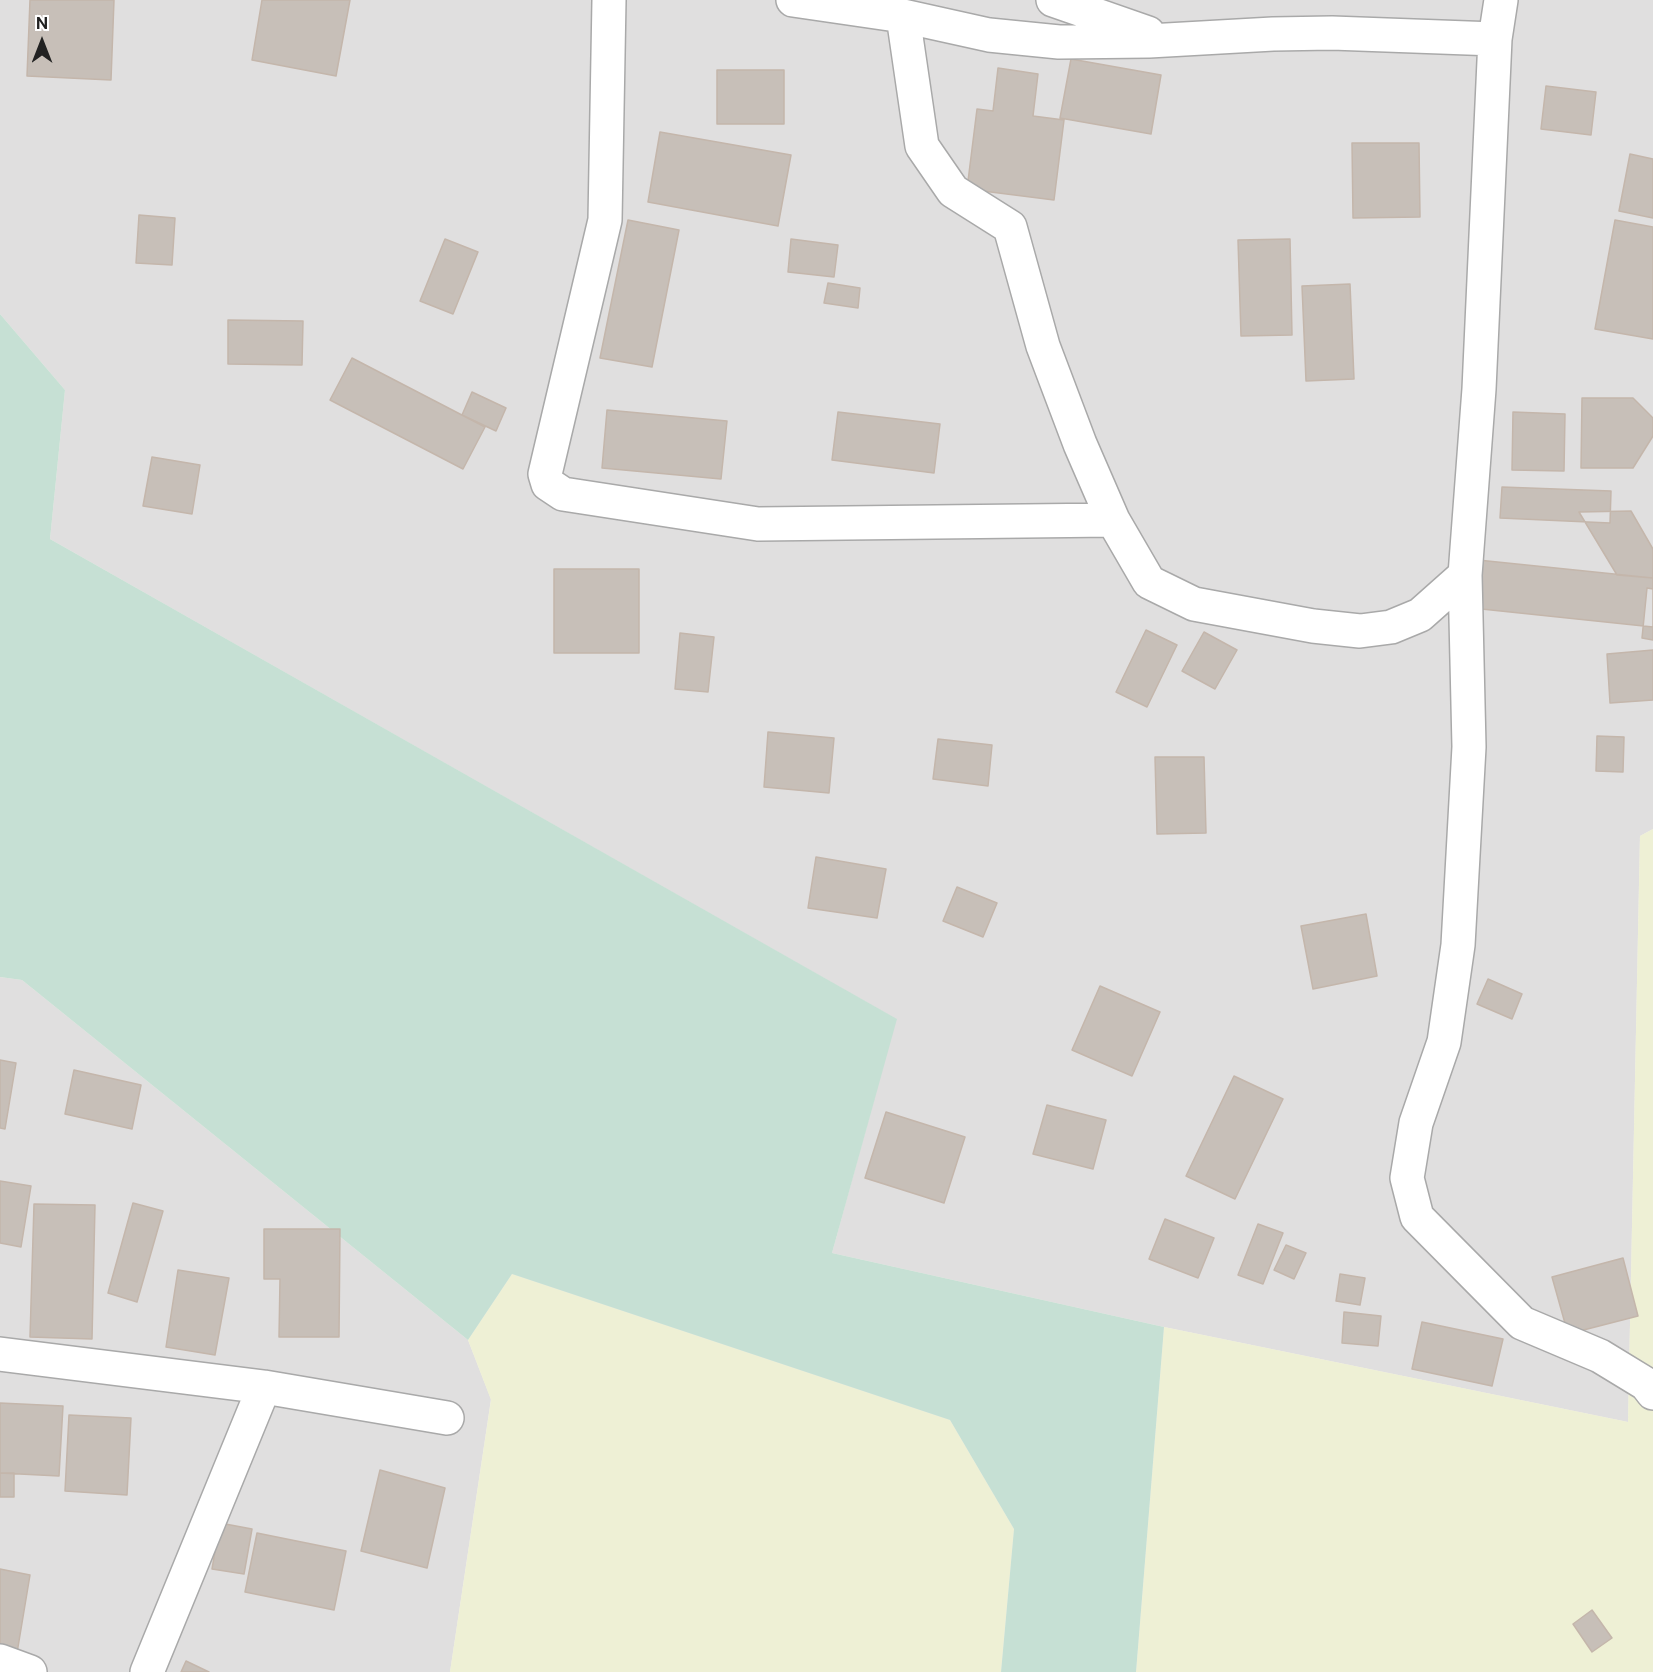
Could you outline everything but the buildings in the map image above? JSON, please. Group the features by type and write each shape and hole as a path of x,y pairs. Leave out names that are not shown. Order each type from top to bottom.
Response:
{"street":[{"path":"609,0 605,220 545,474 548,484 563,494 758,524 1113,520"},
{"path":"793,0 903,16 989,35 1059,42 1332,33 1496,39"},
{"path":"1053,0 1169,40"},
{"path":"1501,0 1496,39 1479,389 1465,575 1469,747 1458,945 1444,1042 1416,1123 1407,1178 1417,1217 1522,1323 1599,1356 1646,1384 1653,1393"},
{"path":"903,16 922,146 954,191 1010,227 1043,346 1080,444 1113,520 1149,582 1194,604 1313,626 1360,631 1391,627 1420,615 1465,575"},
{"path":"0,1354 264,1388 447,1418"},
{"path":"147,1672 264,1388"},
{"path":"0,1661 30,1672"}],"shaded area":[{"path":"0,0 1653,0 1653,829 1640,836 1628,1422 1164,1327 832,1253 896,1019 50,539 65,390 0,314"},
{"path":"0,977 22,980 468,1340 491,1399 450,1672 0,1672"}],"green space":[{"path":"0,314 65,390 50,539 897,1019 832,1253 1164,1327 1136,1672 1001,1672 1014,1529 950,1420 512,1274 468,1340 22,980 0,977"},
{"path":"1653,829 1653,1672 1136,1672 1164,1327 1628,1422 1640,836"},
{"path":"512,1274 950,1420 1014,1529 1001,1672 450,1672 491,1400 468,1340"}]}
